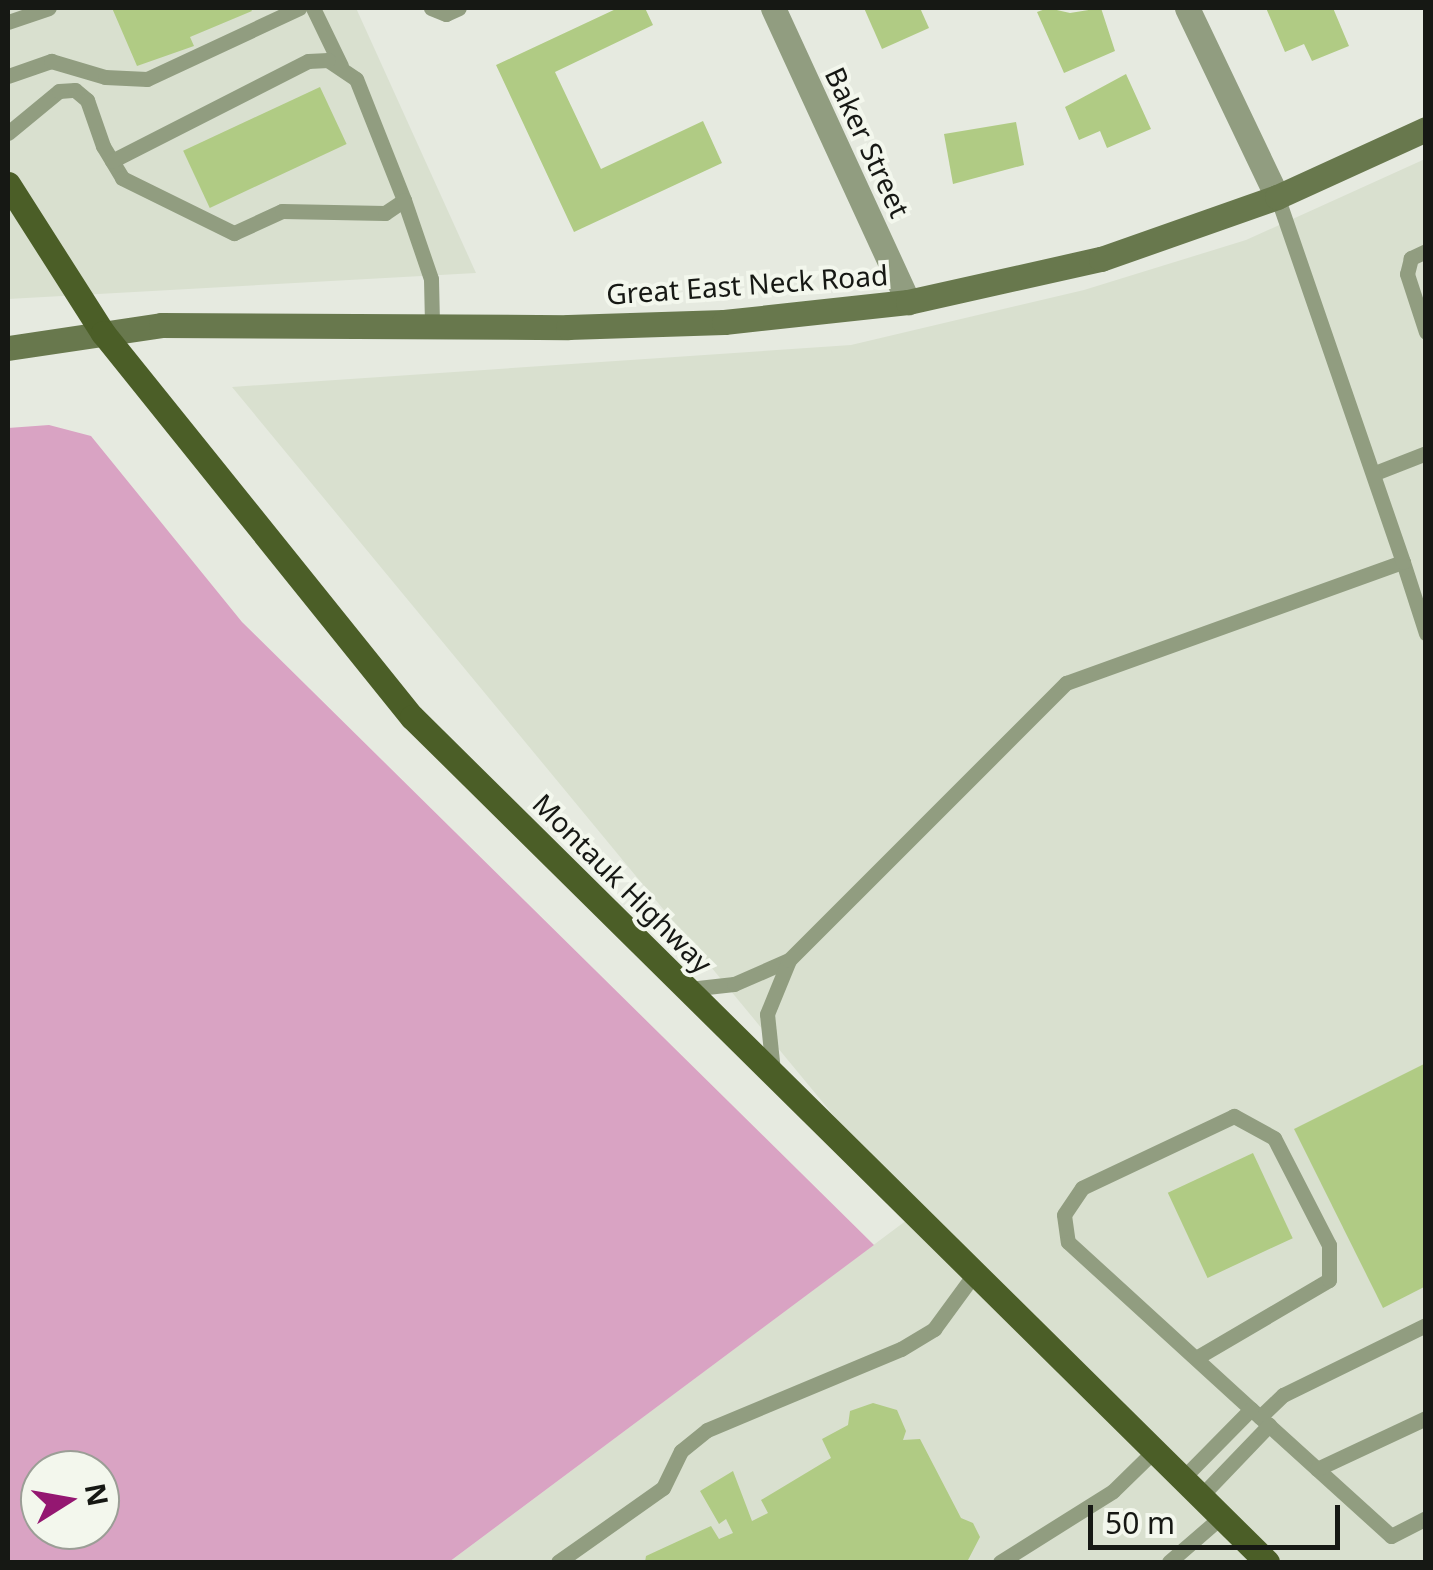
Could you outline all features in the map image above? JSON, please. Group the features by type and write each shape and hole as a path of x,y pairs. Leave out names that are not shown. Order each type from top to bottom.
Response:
{"main road":[{"name":"Great East Neck Road","path":"8,348 162,325 724,322 908,302 1101,260 1277,197 1426,128"},
{"name":"Montauk Highway","path":"8,184 103,333 412,717 1267,1562"}],"street":[{"name":"Baker Street","path":"774,8 908,302"},
{"path":"1187,8 1277,197"}],"lane":[{"path":"8,22 49,8"},
{"path":"8,76 35,63 67,65 105,77 148,79 298,8"},
{"path":"313,8 341,66 356,79 404,200 432,278 432,324"},
{"path":"431,8 446,14 459,8"},
{"path":"112,161 308,61 341,66"},
{"path":"67,65 75,90 87,100 122,178 158,200 234,233 282,211 385,213 404,200"},
{"path":"8,133 59,91 75,90"},
{"path":"1277,197 1426,633"},
{"path":"1426,251 1411,258 1407,274 1426,332"},
{"path":"1374,473 1426,454"},
{"path":"774,1075 767,1014 790,960 1066,683 1403,562"},
{"path":"688,989 734,984 790,960"},
{"path":"1196,1358 1330,1280 1329,1245 1274,1138 1234,1116 1082,1188 1064,1215 1068,1242 1390,1536 1426,1518"},
{"path":"558,1562 662,1488 681,1452 707,1430 901,1349 934,1329 975,1273"},
{"path":"1191,1488 1283,1395 1426,1326"},
{"path":"1191,1488 1260,1417"},
{"path":"1317,1470 1426,1418"},
{"path":"1000,1562 1112,1491 1154,1451"},
{"path":"1169,1562 1221,1517"}],"shaded area":[{"path":"8,8 356,8 476,273 8,299"},
{"path":"1425,159 1425,1562 449,1562 915,1214 232,387 851,345 1084,290 1246,240"},
{"path":"49,425 91,436 242,622 874,1245 449,1562 8,1562 8,428"}],"building":[{"path":"112,8 252,11 190,37 194,46 137,66"},
{"path":"618,8 645,8 653,25 555,72 601,169 703,121 722,163 574,232 496,65"},
{"path":"864,8 920,8 929,28 882,49"},
{"path":"1048,8 1070,13 1101,8 1115,51 1064,73 1037,12"},
{"path":"1266,8 1333,8 1349,46 1312,61 1304,44 1285,52"},
{"path":"1126,74 1151,129 1107,148 1100,131 1079,140 1065,107"},
{"path":"320,87 347,144 210,208 183,151"},
{"path":"1016,122 1024,165 953,184 944,134"},
{"path":"1426,1063 1426,1286 1383,1308 1294,1129"},
{"path":"1253,1153 1293,1238 1208,1278 1168,1193"},
{"path":"873,1403 897,1410 906,1431 903,1440 920,1439 961,1518 973,1523 980,1537 967,1562 645,1562 646,1556 711,1526 719,1539 733,1533 726,1519 719,1524 700,1491 733,1471 752,1521 768,1513 761,1500 831,1458 822,1439 848,1425 850,1411"}]}
